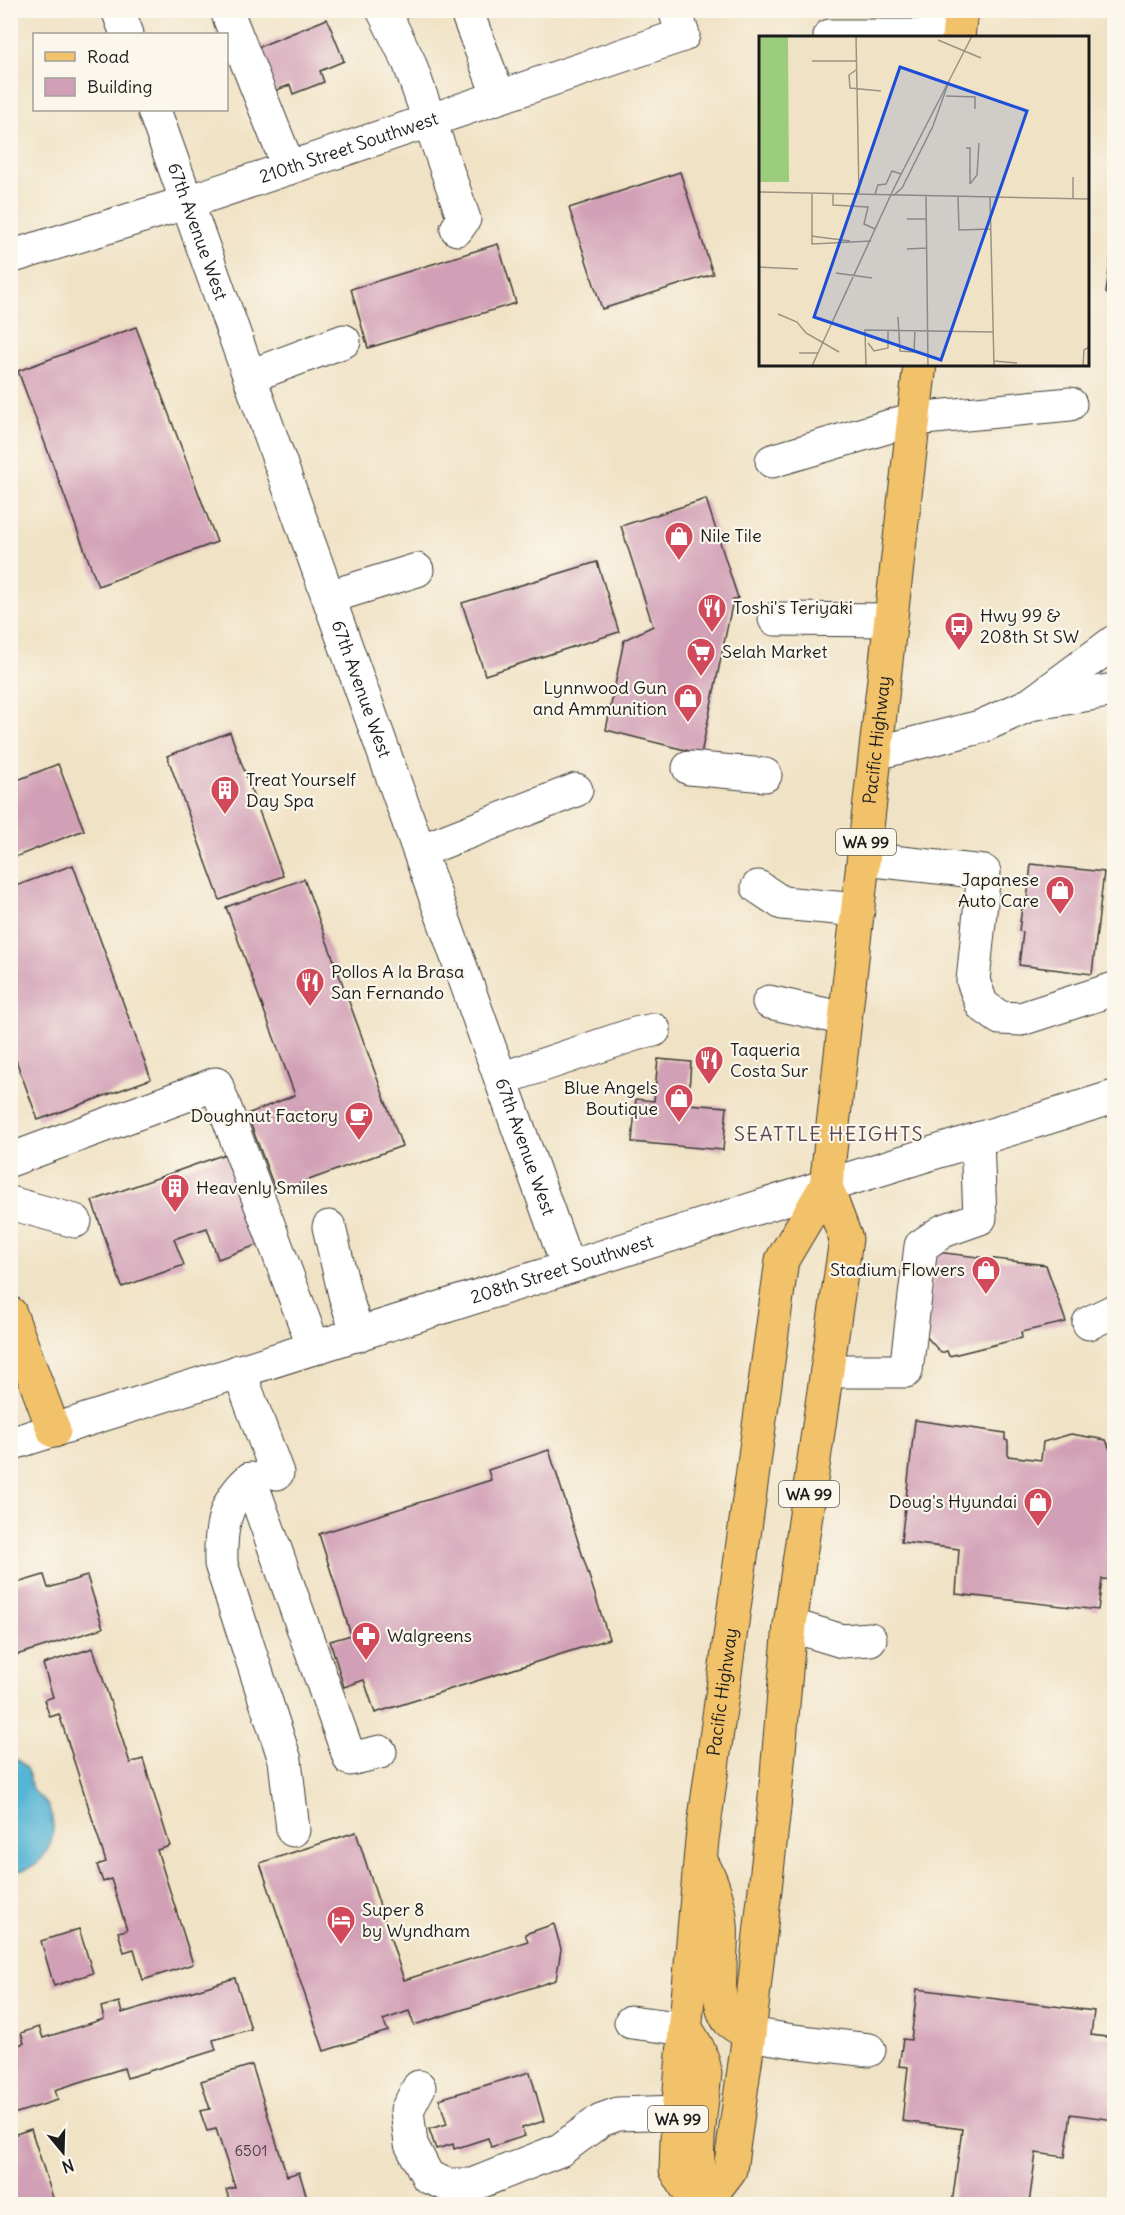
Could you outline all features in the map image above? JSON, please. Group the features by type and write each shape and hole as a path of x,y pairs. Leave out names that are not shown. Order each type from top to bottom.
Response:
{"main road":[{"name":"Pacific Highway","path":"826,1186 846,1239 790,1625 774,1808 749,2034 730,2170 702,2204 676,2170 678,2112 701,1861 782,1260 826,1186 920,366"},
{"path":"10,1312 54,1431"},
{"path":"701,1861 718,1905 722,1926 720,1988 723,2005 729,2022 749,2034"},
{"path":"686,2029 699,2048 705,2073 697,2166 702,2204"}],"street":[{"path":"118,10 127,33"},
{"path":"231,10 229,17 289,168"},
{"path":"382,10 409,62 464,219 457,229"},
{"path":"466,10 499,97"},
{"path":"654,10 674,29"},
{"path":"830,36 959,28"},
{"name":"210th Street Southwest","path":"10,257 188,202 430,121 499,97 674,29"},
{"name":"67th Avenue West","path":"154,111 568,1267"},
{"path":"250,375 344,341"},
{"path":"772,461 914,419 1070,404"},
{"path":"329,597 417,570"},
{"path":"775,620 891,620"},
{"path":"876,753 981,727 1031,704 1114,642"},
{"path":"1031,704 1114,690"},
{"path":"689,768 765,775"},
{"path":"420,851 576,790"},
{"path":"864,859 984,872 973,981 982,1005 1000,1018 1021,1019 1114,989"},
{"path":"758,887 782,903 858,910"},
{"path":"769,1002 845,1019"},
{"path":"501,1079 635,1034 654,1030"},
{"path":"10,1160 216,1084 314,1348"},
{"name":"208th Street Southwest","path":"10,1444 977,1139 1112,1106"},
{"path":"827,1371 906,1371 921,1246 943,1231 980,1218 977,1139"},
{"path":"10,1203 75,1221"},
{"path":"329,1227 345,1295 358,1335"},
{"path":"239,1371 277,1473"},
{"path":"293,1830 285,1760 221,1564 220,1536 228,1508 237,1490 250,1479 350,1760 380,1752"},
{"path":"790,1625 842,1641 870,1639"},
{"path":"631,2022 686,2029"},
{"path":"749,2034 869,2050"},
{"path":"419,2087 407,2110 411,2144 428,2177 448,2185 472,2185 560,2150 601,2120 618,2114 678,2112"}],"water":[{"path":"11,1757 24,1766 28,1772 32,1789 48,1806 53,1829 48,1850 41,1859 23,1870 11,1872"}],"building":[{"path":"327,19 344,61 320,71 324,82 293,94 290,85 274,91 256,48"},
{"path":"680,172 713,274 602,309 569,208"},
{"path":"498,244 516,303 368,348 351,289"},
{"path":"1114,247 1114,299 1106,293"},
{"path":"136,327 217,542 98,586 18,371"},
{"path":"706,499 738,598 733,600 701,754 606,730 624,640 653,626 621,526"},
{"path":"597,562 619,632 485,675 462,603"},
{"name":"Treat Yourself Day Spa","path":"230,732 283,876 220,900 167,756"},
{"path":"58,764 84,830 10,859 10,783"},
{"name":"Japanese Auto Care","path":"1031,864 1104,872 1092,974 1019,965 1023,932 1019,931 1023,899 1027,900"},
{"path":"73,865 151,1079 38,1120 10,1044 10,888"},
{"path":"304,879 402,1146 276,1192 247,1114 295,1095 226,907"},
{"name":"Blue Angels Boutique","path":"658,1059 691,1062 688,1104 727,1107 723,1150 632,1142 636,1099 654,1101"},
{"name":"Heavenly Smiles","path":"231,1152 263,1243 218,1259 207,1228 174,1239 184,1265 122,1287 92,1201"},
{"path":"936,1252 1046,1265 1066,1322 1021,1332 1022,1338 949,1356 947,1351 941,1353 925,1335"},
{"path":"915,1420 1005,1433 1005,1440 1008,1441 1008,1456 1041,1460 1043,1442 1071,1434 1106,1440 1114,1459 1114,1580 1102,1579 1098,1610 956,1594 959,1549 901,1542"},
{"name":"Walgreens","path":"549,1450 609,1639 375,1713 364,1680 344,1687 330,1641 351,1635 319,1534 491,1480 488,1470"},
{"path":"44,1575 48,1588 87,1576 103,1628 10,1657 10,1585"},
{"path":"93,1648 130,1763 143,1759 170,1846 157,1850 193,1964 143,1980 134,1949 124,1952 118,1932 127,1930 111,1879 103,1882 97,1865 106,1862 59,1714 50,1717 44,1700 53,1697 43,1664"},
{"name":"Super 8 by Wyndham","path":"356,1832 404,1980 528,1941 525,1934 554,1924 561,1949 556,1980 414,2025 409,2011 383,2020 388,2031 324,2051 260,1863"},
{"path":"79,1929 93,1973 54,1986 41,1941"},
{"path":"235,1978 251,2029 213,2040 216,2050 127,2078 124,2068 55,2090 58,2100 10,2115 10,2048 24,2043 21,2033 39,2027 43,2038 104,2019 101,2007 119,2002 122,2013"},
{"path":"917,1989 1094,2011 1091,2035 1114,2038 1114,2120 1071,2114 1065,2157 1036,2153 1029,2204 952,2204 962,2129 902,2121 908,2067 899,2066 903,2039 911,2040"},
{"path":"252,2065 287,2176 299,2172 309,2204 231,2204 226,2190 235,2187 216,2129 207,2131 200,2111 210,2109 201,2081"},
{"path":"530,2072 544,2121 522,2128 525,2136 491,2147 488,2138 454,2149 453,2144 436,2149 429,2129 447,2124 439,2099"},
{"path":"31,2129 55,2204 10,2204 10,2136"}],"place":[{"name":"Nile Tile","path":"679,562"},
{"name":"Toshi's Teriyaki","path":"712,634"},
{"name":"Hwy 99 & 208th St SW","path":"959,652"},
{"name":"Selah Market","path":"701,678"},
{"name":"Lynnwood Gun and Ammunition","path":"688,724"},
{"name":"Treat Yourself Day Spa","path":"225,816"},
{"name":"Japanese Auto Care","path":"1060,916"},
{"name":"Pollos A la Brasa San Fernando","path":"310,1008"},
{"name":"Taqueria Costa Sur","path":"709,1086"},
{"name":"Blue Angels Boutique","path":"679,1124"},
{"name":"Doughnut Factory","path":"359,1142"},
{"name":"Heavenly Smiles","path":"175,1214"},
{"name":"Stadium Flowers","path":"986,1296"},
{"name":"Doug's Hyundai","path":"1038,1528"},
{"name":"Walgreens","path":"366,1662"},
{"name":"Super 8 by Wyndham","path":"341,1946"}],"district":[{"name":"SEATTLE HEIGHTS","path":"829,1134"}]}
